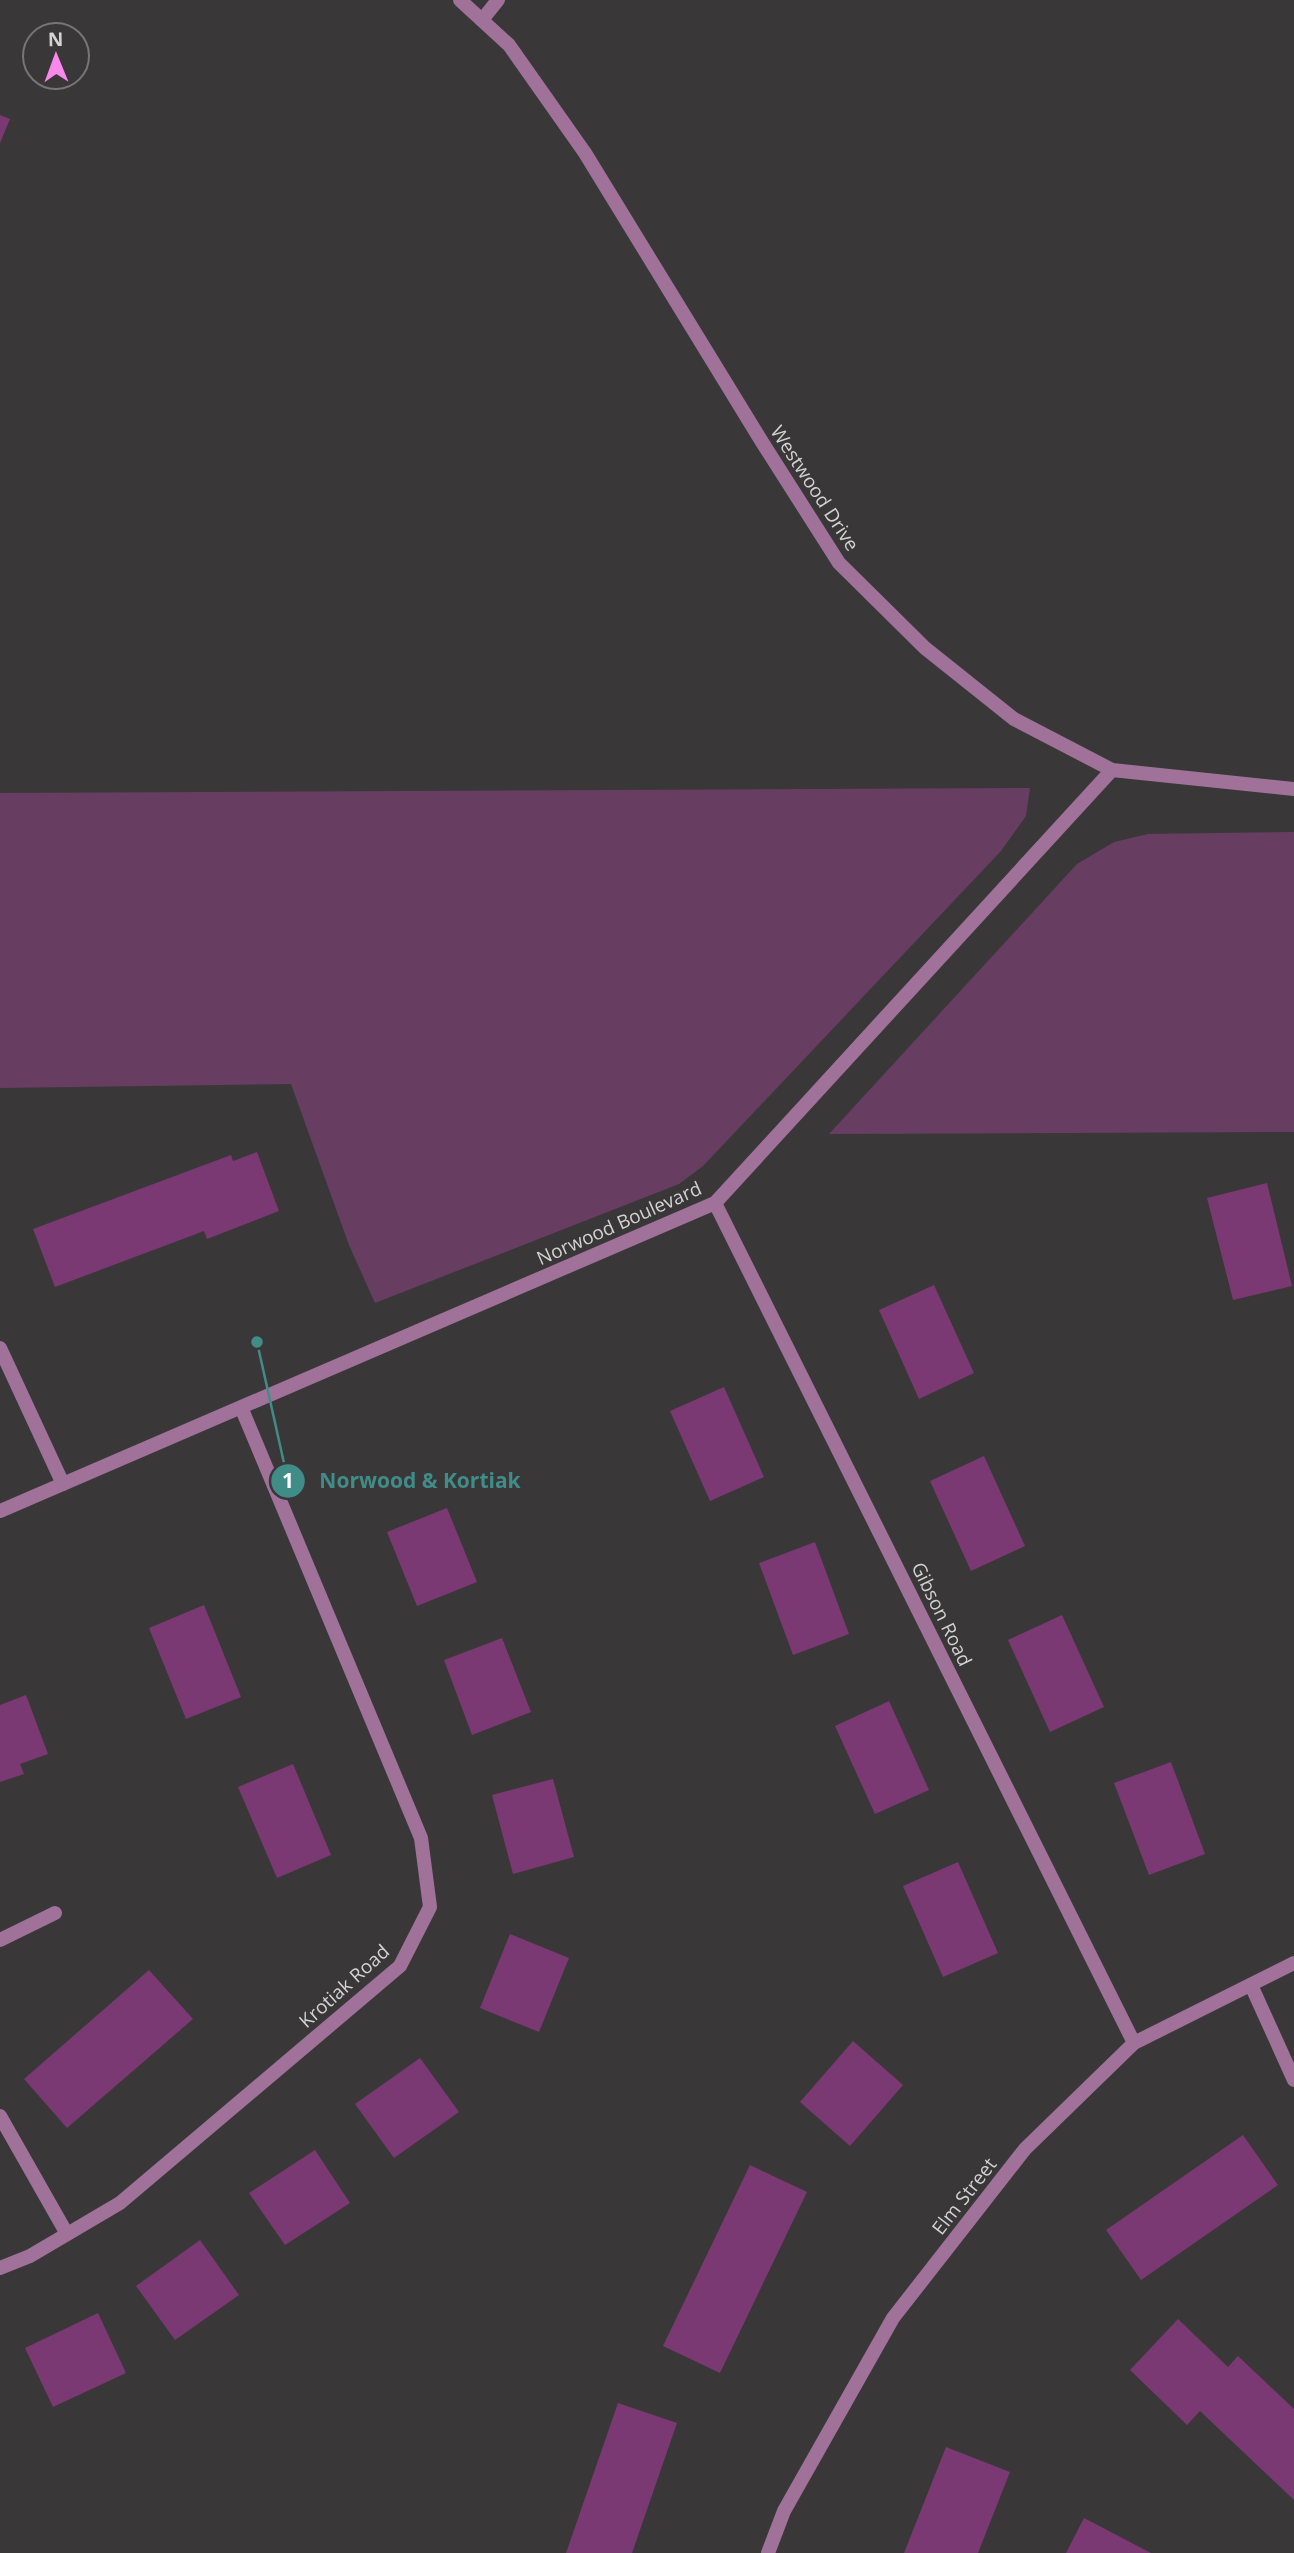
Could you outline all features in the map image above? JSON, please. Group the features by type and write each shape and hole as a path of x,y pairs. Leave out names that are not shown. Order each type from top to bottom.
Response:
{"street":[{"name":"Westwood Drive","path":"460,0 509,45 585,153 839,563 925,648 1014,719 1112,770 1294,789"},
{"path":"482,20 498,0"},
{"name":"Norwood Boulevard","path":"0,1511 715,1203 1112,770"},
{"name":"Gibson Road","path":"715,1203 1134,2043"},
{"path":"0,1348 63,1484"},
{"name":"Krotiak Road","path":"0,2268 30,2256 120,2203 400,1966 430,1908 421,1838 241,1407"},
{"path":"0,1940 55,1913"},
{"name":"Elm Street","path":"768,2553 785,2511 894,2318 1026,2149 1134,2043 1294,1963"},
{"path":"1251,1985 1294,2080"},
{"path":"0,2116 68,2234"}],"shaded area":[{"path":"1030,788 1026,816 1001,851 703,1166 679,1184 375,1303 349,1245 291,1084 0,1088 0,793"},
{"path":"1294,832 1294,1132 829,1134 1077,864 1114,842 1148,834"}],"building":[{"path":"0,115 10,119 0,143"},
{"path":"257,1152 279,1211 207,1239 204,1231 55,1287 33,1229 231,1155 233,1161"},
{"path":"1267,1183 1292,1286 1233,1300 1207,1198"},
{"path":"934,1285 974,1373 919,1399 879,1310"},
{"path":"724,1387 764,1477 710,1501 670,1411"},
{"path":"984,1456 1025,1546 971,1571 930,1481"},
{"path":"447,1508 477,1582 417,1606 387,1532"},
{"path":"815,1542 849,1634 793,1655 759,1563"},
{"path":"204,1605 241,1697 186,1719 149,1628"},
{"path":"1062,1615 1104,1707 1050,1732 1008,1640"},
{"path":"502,1638 531,1712 472,1735 444,1660"},
{"path":"26,1695 48,1754 20,1764 24,1774 0,1782 0,1705"},
{"path":"889,1701 929,1790 875,1814 835,1726"},
{"path":"1171,1762 1205,1854 1149,1875 1114,1783"},
{"path":"293,1764 331,1855 277,1878 238,1787"},
{"path":"553,1779 574,1857 513,1874 492,1795"},
{"path":"958,1862 998,1953 943,1977 903,1886"},
{"path":"510,1934 569,1958 539,2032 480,2008"},
{"path":"149,1970 193,2019 67,2128 24,2079"},
{"path":"853,2041 903,2085 850,2146 800,2102"},
{"path":"420,2058 459,2112 394,2158 355,2104"},
{"path":"1243,2135 1278,2185 1141,2280 1106,2230"},
{"path":"315,2150 350,2203 285,2245 249,2193"},
{"path":"750,2165 807,2192 720,2373 663,2346"},
{"path":"200,2240 239,2295 175,2340 136,2286"},
{"path":"98,2313 126,2373 53,2407 25,2348"},
{"path":"1178,2319 1228,2367 1238,2356 1294,2409 1294,2500 1200,2411 1187,2425 1130,2370"},
{"path":"618,2403 677,2423 632,2553 566,2553"},
{"path":"946,2447 1010,2472 978,2553 904,2553"},
{"path":"1084,2518 1151,2553 1066,2553"}],"place":[{"name":"Norwood & Kortiak","path":"257,1342"}]}
